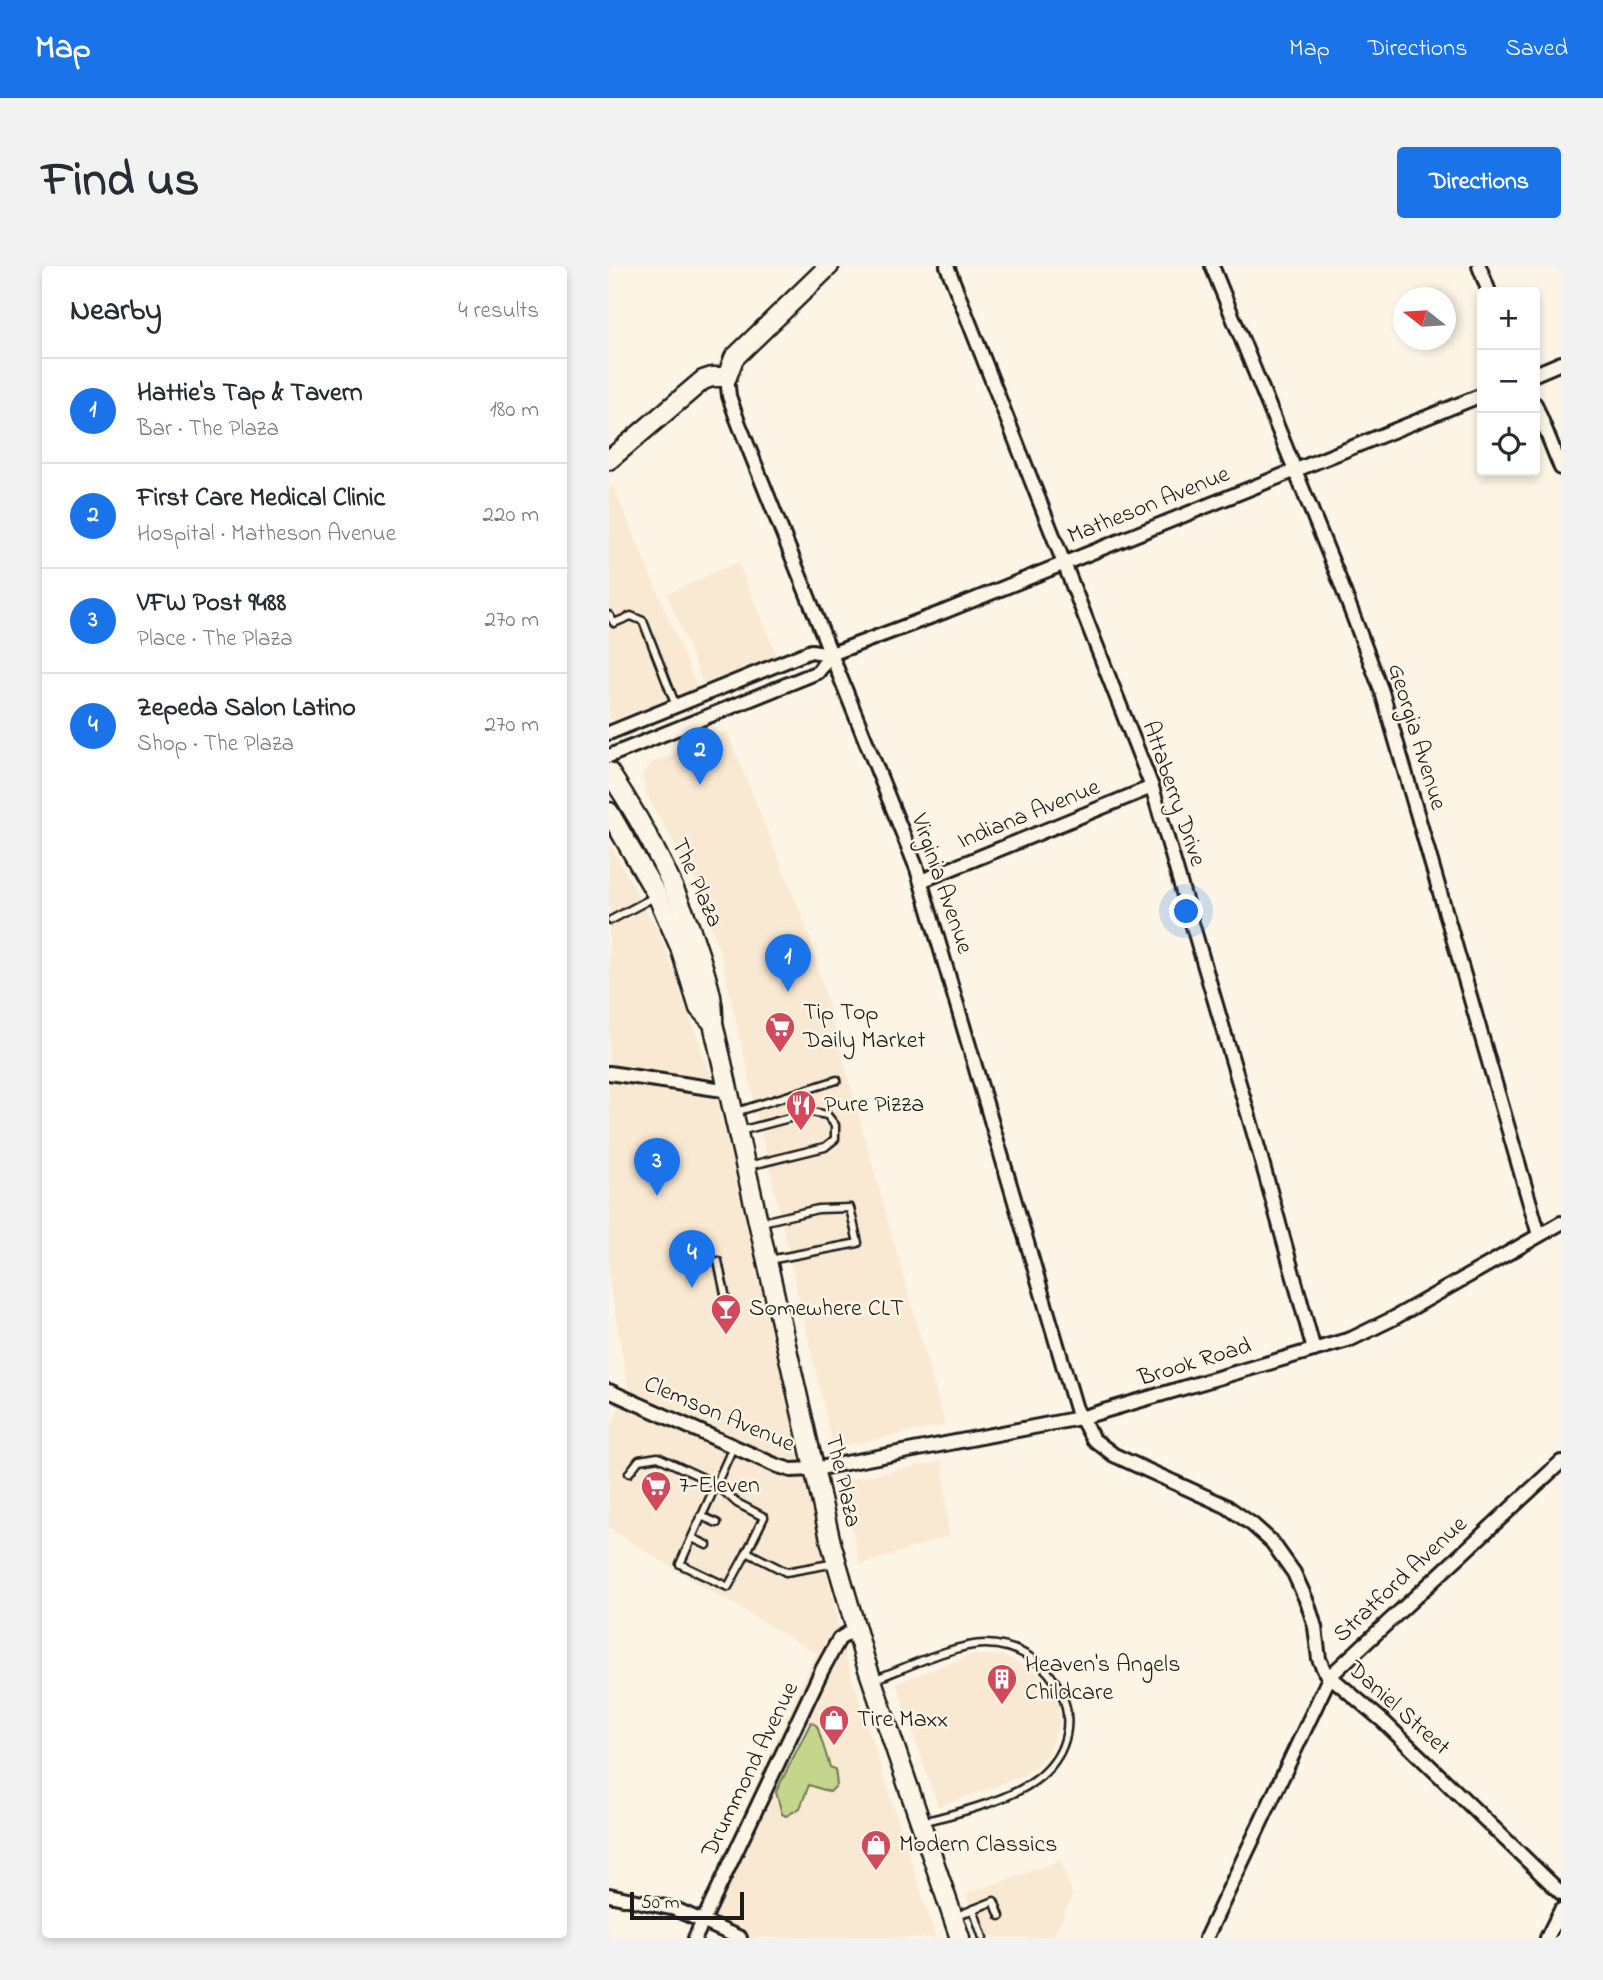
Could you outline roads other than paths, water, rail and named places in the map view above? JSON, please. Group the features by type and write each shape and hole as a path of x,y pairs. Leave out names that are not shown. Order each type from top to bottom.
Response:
{"main road":[{"path":"609,460 703,380 727,377 734,358 829,266"},
{"name":"The Plaza","path":"609,772 647,834 675,891 695,939 714,1002 713,1023 836,1563 872,1681 960,1938"},
{"name":"The Plaza","path":"609,812 657,895 680,947 699,1008 713,1023"}],"street":[{"name":"Attaberry Drive","path":"947,266 1152,787 1314,1350"},
{"name":"Georgia Avenue","path":"1212,266 1373,665 1391,718 1539,1235"},
{"path":"1479,266 1487,287"},
{"path":"1540,372 1561,363"},
{"name":"Virginia Avenue","path":"727,377 729,396 921,881 1080,1418"},
{"name":"Matheson Avenue","path":"609,733 811,651 831,654 1477,397"},
{"path":"1539,413 1561,468"},
{"name":"Matheson Avenue","path":"609,756 818,671 831,654"},
{"name":"Indiana Avenue","path":"921,881 1152,787"},
{"path":"609,1073 730,1091"},
{"name":"Brook Road","path":"814,1469 1080,1418 1351,1339 1561,1223"},
{"path":"609,1407 614,1393"},
{"name":"Clemson Avenue","path":"614,1393 775,1465 791,1470 814,1469"},
{"name":"Daniel Street","path":"1080,1418 1093,1439 1114,1455 1226,1506 1254,1525 1272,1542 1294,1573 1308,1604 1315,1627 1321,1666 1384,1722 1561,1893"},
{"name":"Stratford Avenue","path":"1206,1938 1330,1675 1561,1462"},
{"name":"Drummond Avenue","path":"695,1938 839,1639 855,1629"},
{"path":"609,1895 675,1909 740,1938"},
{"path":"1547,1938 1561,1910"}],"lane":[{"path":"609,615 612,624 631,616 642,621 676,706"},
{"path":"611,920 657,895"},
{"path":"734,1113 837,1080"},
{"path":"738,1132 812,1112 827,1115 835,1125 835,1139 825,1147 746,1167"},
{"path":"758,1223 818,1209 850,1208 858,1243 767,1260"},
{"path":"718,1261 727,1303"},
{"path":"629,1473 639,1460 658,1457 716,1484 737,1503 764,1517 750,1537 747,1552 739,1560 728,1587 680,1564 701,1516 716,1484 733,1447"},
{"path":"701,1516 717,1523"},
{"path":"692,1538 707,1545"},
{"path":"747,1552 786,1572 836,1563"},
{"path":"872,1681 967,1646 986,1644 1006,1647 1050,1671 1064,1699 1066,1727 1062,1745 1044,1773 1030,1785 920,1823"},
{"path":"953,1917 994,1901 1000,1916"},
{"path":"973,1909 983,1938"}],"place":[{"name":"First Care Medical Clinic","path":"700,785"},
{"name":"Hattie's Tap & Tavern","path":"788,992"},
{"name":"Tip Top Daily Market","path":"780,1054"},
{"name":"Pure Pizza","path":"801,1132"},
{"name":"VFW Post 9488","path":"657,1196"},
{"name":"Zepeda Salon Latino","path":"692,1288"},
{"name":"Somewhere CLT","path":"726,1336"},
{"name":"7-Eleven","path":"656,1513"},
{"name":"Heaven's Angels Childcare","path":"1002,1706"},
{"name":"Tire Maxx","path":"834,1747"},
{"name":"Modern Classics","path":"876,1872"}]}
